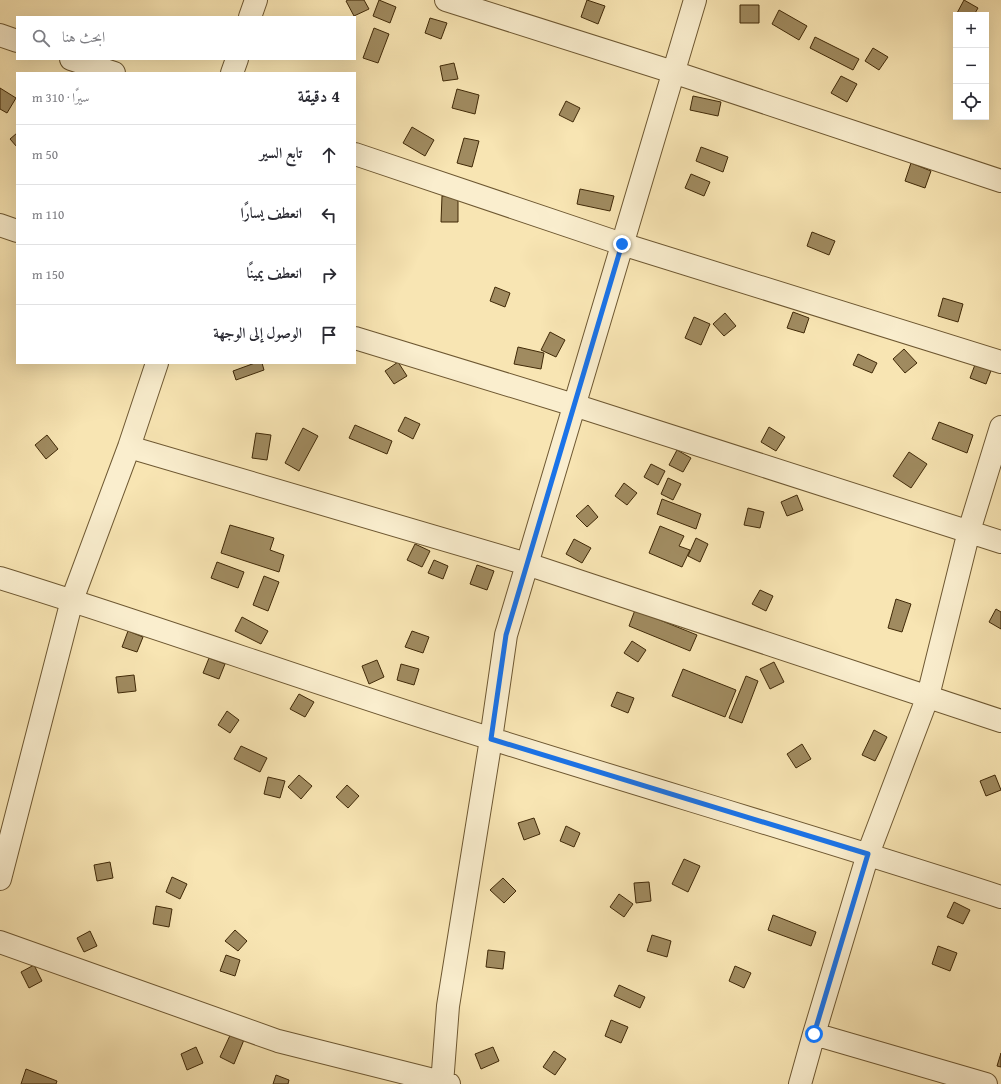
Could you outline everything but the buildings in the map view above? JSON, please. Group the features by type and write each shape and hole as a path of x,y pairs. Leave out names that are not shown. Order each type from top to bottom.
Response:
{"street":[{"path":"250,16 256,0"},
{"path":"446,0 673,72 1001,181"},
{"path":"0,942 278,1041 445,1083 448,1006 491,739 506,635 695,0"},
{"path":"0,35 16,41"},
{"path":"74,60 111,72"},
{"path":"232,72 237,60"},
{"path":"356,154 622,244 1001,362"},
{"path":"0,225 16,231"},
{"path":"356,338 574,405 1001,542"},
{"path":"0,879 72,600 129,447 157,364"},
{"path":"800,1084 868,854 928,696 968,531 1001,427"},
{"path":"129,447 527,564 1001,721"},
{"path":"0,578 72,600 271,668 491,739 868,854 1001,897"},
{"path":"814,1034 986,1084"}],"route":[{"path":"622,244 506,635 491,739 868,854 814,1034"}]}
